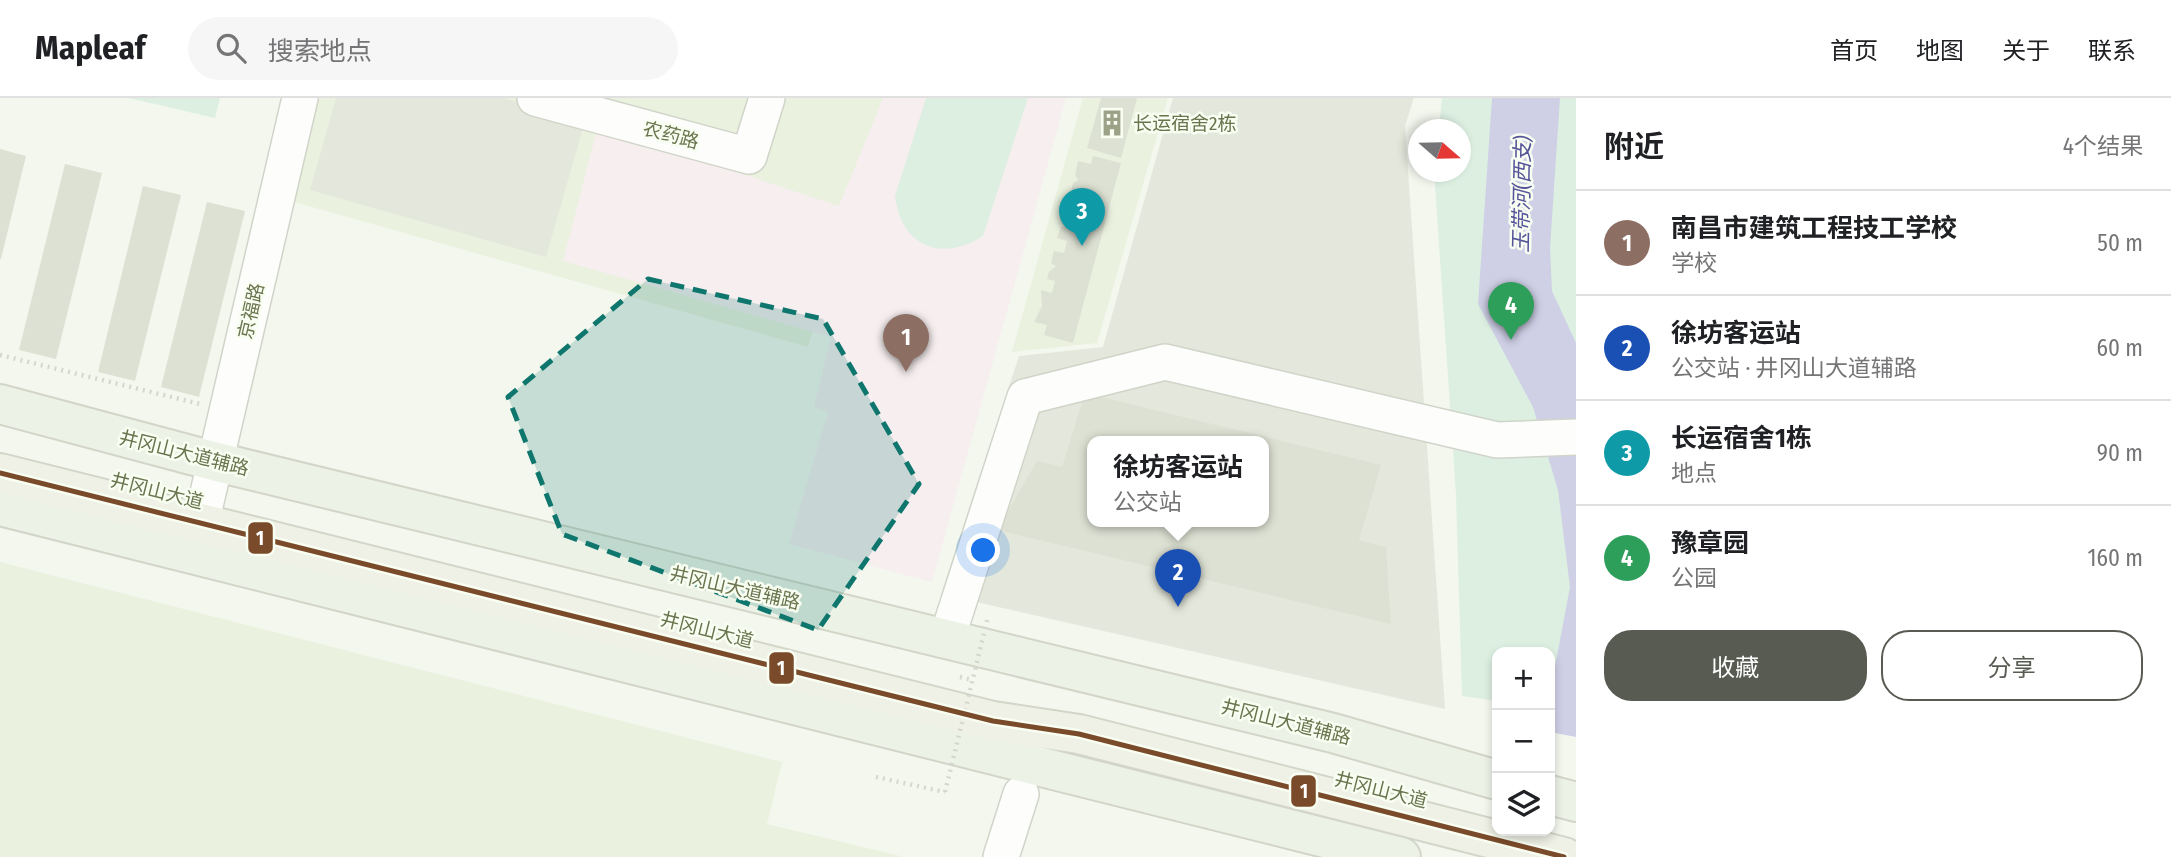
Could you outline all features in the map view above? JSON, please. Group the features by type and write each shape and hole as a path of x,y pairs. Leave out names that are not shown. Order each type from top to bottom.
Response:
{"highway":[{"name":"井冈山大道","path":"0,452 203,513"},
{"name":"井冈山大道","path":"0,472 203,513 915,683 999,695 1492,824"},
{"path":"1555,833 1576,838"},
{"name":"井冈山大道","path":"1518,836 1564,857"}],"main road":[{"name":"井冈山大道辅路","path":"0,404 217,462 1332,733 1484,776"},
{"path":"0,506 1401,857"},
{"path":"1555,796 1576,802"}],"street":[{"name":"京福路","path":"203,513 229,411 300,98"},
{"name":"农药路","path":"535,98 749,156 767,98"},
{"path":"947,638 1024,397 1165,362 1497,440 1576,437"},
{"path":"1001,857 1020,794"}],"path":[{"path":"0,355 229,411"},
{"path":"876,777 945,792 988,617"}],"highlighted area":[{"path":"648,279 823,319 919,484 818,630 562,534 508,397"}],"shaded area":[{"path":"129,98 220,98 215,118"},
{"path":"311,98 889,98 853,196 808,347 284,199"},
{"path":"336,98 504,98 585,121 546,257 310,190"},
{"path":"883,98 1066,98 932,582 789,544 828,412 814,407 831,337 563,261 598,126 839,206"},
{"path":"926,98 1028,98 983,236 952,248 926,245 914,238 905,227 895,196"},
{"path":"1083,98 1168,98 1097,343 1012,352"},
{"path":"1173,98 1414,98 1405,126 1445,709 941,594 1019,356 1103,347"},
{"path":"1442,98 1576,98 1576,711 1555,709 1555,647 1492,647 1492,700 1462,696 1456,494 1435,185 1435,182 1471,182 1471,119 1440,119"},
{"path":"0,562 782,762 767,824 904,857 0,857"}],"water":[{"name":"玉带河(西支)","path":"1492,98 1560,98 1550,248 1552,291 1576,343 1576,857 1555,836 1555,666 1570,587 1558,490 1533,407 1478,304"}],"pier":[{"path":"1555,733 1576,737 1576,857 1528,836 1555,836"}],"building":[{"name":"长运宿舍2栋","path":"1101,98 1137,98 1121,158 1087,148"},
{"path":"0,149 26,156 1,259 0,259"},
{"path":"1093,156 1121,163 1073,343 1044,335 1047,325 1034,322 1042,306 1041,290 1052,293 1055,281 1047,279 1049,272 1056,266 1051,263 1054,251 1064,253 1067,241 1057,238 1061,227 1068,226 1061,220 1065,206 1075,209 1078,199 1070,196 1073,183 1078,180 1075,175 1078,161 1091,164"},
{"path":"65,164 102,173 56,359 19,350"},
{"path":"143,186 181,195 135,381 98,372"},
{"path":"207,202 245,211 199,397 161,387"},
{"path":"1085,393 1262,436 1087,436 1087,527 1269,527 1269,438 1381,465 1359,540 1386,547 1391,624 997,530 1037,461 1062,467"}],"transit line":[{"name":"1","path":"0,473 993,721 1079,734 1564,857"}],"place":[{"name":"长运宿舍2栋","path":"1112,123"},
{"name":"长运宿舍1栋","path":"1082,246"},
{"name":"豫章园","path":"1511,340"},
{"name":"南昌市建筑工程技工学校","path":"906,372"},
{"name":"徐坊客运站","path":"1178,607"}]}
